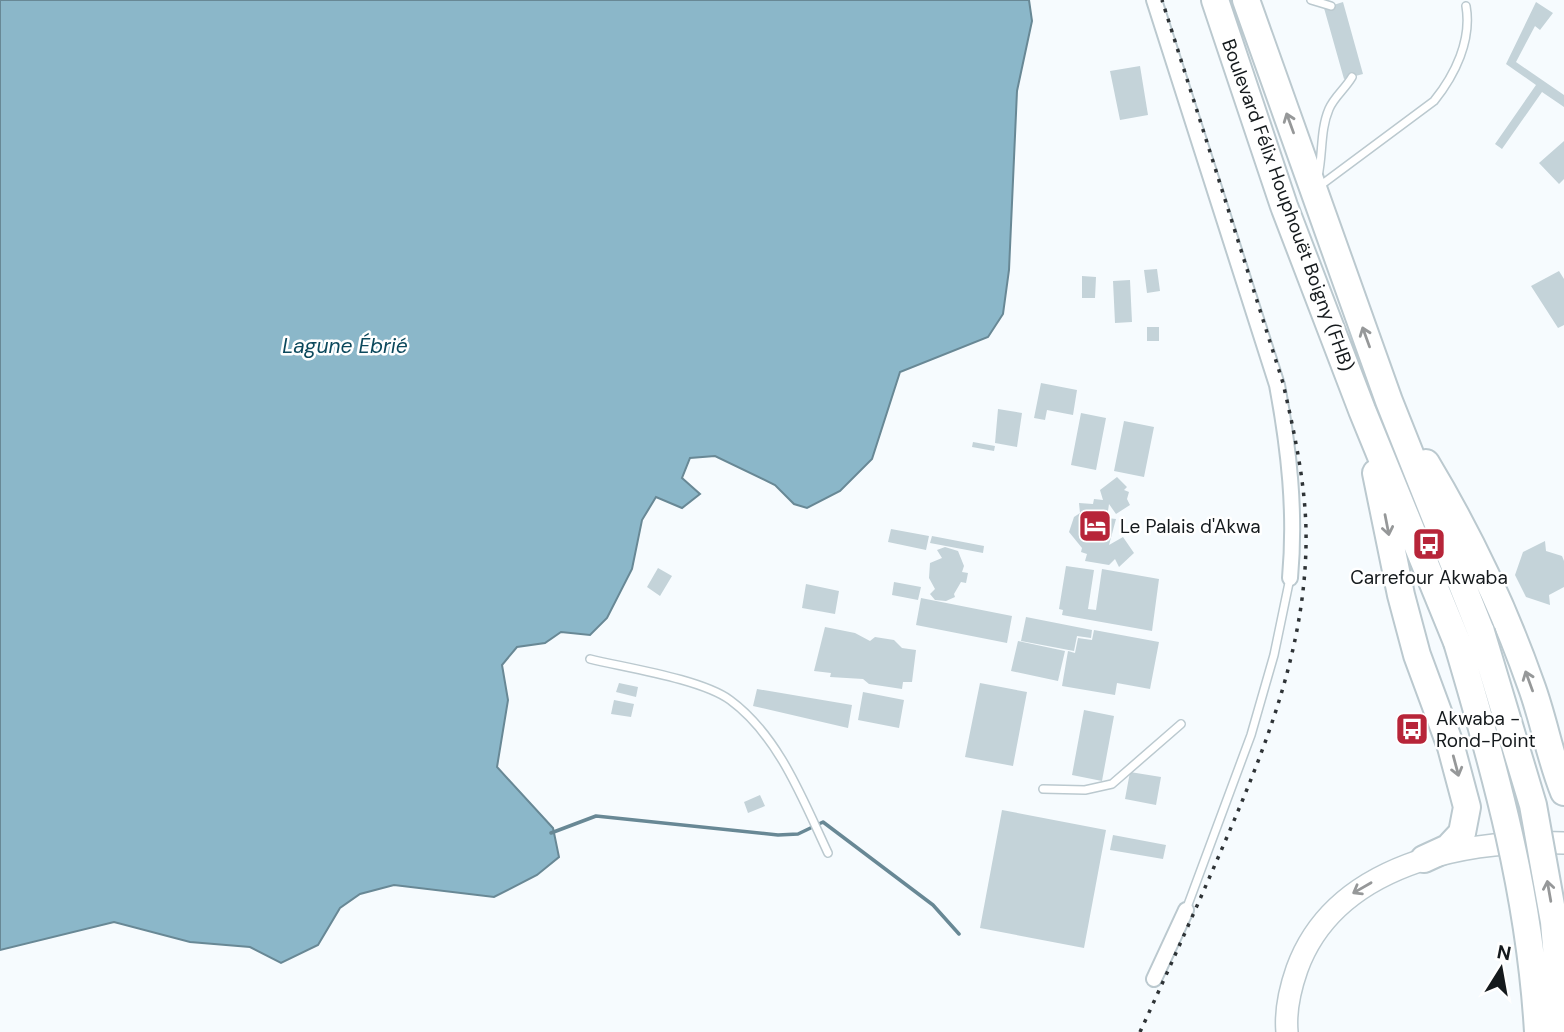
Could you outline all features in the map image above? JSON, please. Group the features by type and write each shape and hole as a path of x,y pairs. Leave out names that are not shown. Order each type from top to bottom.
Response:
{"highway":[{"name":"Boulevard Félix Houphouët Boigny (FHB)","path":"1216,0 1284,206 1362,410"},
{"name":"Boulevard Félix Houphouët Boigny (FHB)","path":"1246,0 1390,401"},
{"path":"1390,401 1469,637 1533,805 1554,922 1563,1032"},
{"path":"1390,401 1446,496 1501,608 1532,687 1564,792"},
{"path":"1362,410 1469,637 1530,934 1538,1032"},
{"path":"1362,410 1401,595 1417,655 1451,747 1467,807 1462,833 1448,848 1424,859"}],"main road":[{"path":"1287,1032 1287,1010 1294,977 1321,923 1338,905 1361,889 1424,859 1483,847 1564,843"}],"street":[{"path":"1154,0 1277,385 1288,447 1293,509 1290,578"},
{"path":"1154,979 1186,910"}],"lane":[{"path":"1311,0 1331,6"},
{"path":"1314,190 1434,101 1448,83 1462,51 1466,6"},
{"path":"1314,190 1322,157 1324,122 1330,106 1352,77"},
{"path":"1186,910 1251,736 1274,655 1290,578"},
{"path":"590,659 696,685 728,699 765,737 796,786 828,853"},
{"path":"1043,789 1085,790 1112,783 1181,724"}],"water":[{"name":"Lagune Ébrié","path":"0,0 1029,0 1032,21 1017,91 1009,270 1003,314 988,337 900,372 872,459 840,491 807,508 794,504 775,485 715,456 690,458 682,478 700,494 682,508 656,497 642,520 632,569 607,618 590,635 561,632 545,643 517,647 502,665 508,700 497,767 553,828 559,857 537,875 494,897 394,885 360,894 340,908 318,945 281,963 250,947 190,942 114,922 0,950"}],"building":[{"path":"1343,2 1363,74 1344,79 1324,8"},
{"path":"1536,2 1553,13 1540,30 1535,26 1516,62 1564,95 1564,107 1542,92 1502,149 1495,144 1536,85 1506,64"},
{"path":"1140,66 1148,115 1120,120 1110,71"},
{"path":"1564,141 1564,179 1559,184 1539,163"},
{"path":"1157,269 1160,291 1147,293 1144,270"},
{"path":"1559,271 1564,279 1564,325 1558,328 1531,286"},
{"path":"1082,276 1096,277 1095,298 1082,298"},
{"path":"1130,280 1132,322 1115,323 1113,281"},
{"path":"1147,327 1159,327 1159,341 1147,341"},
{"path":"1041,383 1077,390 1073,415 1047,410 1045,420 1034,418"},
{"path":"998,409 1022,413 1017,447 995,443"},
{"path":"1081,413 1106,418 1096,470 1071,465"},
{"path":"1124,421 1154,427 1144,477 1114,471"},
{"path":"973,442 995,446 994,451 972,447"},
{"path":"1117,477 1127,487 1124,490 1129,492 1127,499 1130,505 1116,514 1109,504 1107,518 1116,519 1109,545 1123,537 1134,553 1119,567 1115,559 1109,565 1085,561 1087,554 1081,552 1082,548 1069,532 1074,517 1080,513 1079,503 1093,504 1094,499 1103,500 1100,490"},
{"path":"891,529 929,536 926,550 888,542"},
{"path":"932,536 984,546 983,553 930,543"},
{"path":"1545,541 1546,551 1562,556 1564,561 1564,587 1549,595 1550,605 1526,597 1515,575 1523,552"},
{"path":"945,547 958,551 964,566 962,572 968,573 966,583 961,582 955,597 946,601 935,600 930,594 935,589 929,578 930,563 942,558 937,550"},
{"path":"1066,566 1094,570 1088,609 1096,610 1102,569 1159,579 1152,631 1062,615 1063,610 1059,609"},
{"path":"658,568 672,576 660,596 647,587"},
{"path":"894,582 921,587 918,600 892,595"},
{"path":"806,584 839,591 835,614 802,608"},
{"path":"921,598 1012,616 1007,643 916,625"},
{"path":"1026,617 1092,630 1091,638 1077,636 1074,651 1021,641"},
{"path":"825,627 855,633 870,641 875,637 894,640 902,648 916,650 912,682 903,682 902,689 869,684 863,679 830,677 831,673 814,671"},
{"path":"1094,630 1159,642 1150,689 1117,683 1115,695 1062,686 1068,651 1075,653 1078,638 1092,640"},
{"path":"1018,641 1065,651 1058,681 1011,671"},
{"path":"619,683 638,687 636,697 616,692"},
{"path":"980,683 1027,692 1013,766 965,757"},
{"path":"757,689 852,705 848,728 753,706"},
{"path":"863,692 904,700 899,728 858,720"},
{"path":"614,700 634,704 631,717 611,714"},
{"path":"1084,710 1114,716 1102,781 1072,775"},
{"path":"1130,772 1161,777 1156,805 1125,799"},
{"path":"760,795 765,806 748,813 744,802"},
{"path":"1002,810 1106,830 1084,948 980,928"},
{"path":"1113,835 1166,845 1163,859 1110,850"}],"waterway":[{"path":"551,833 596,816 778,835 798,834 823,822 933,905 959,934"}],"railway":[{"path":"1140,1032 1227,837 1271,726 1293,649 1300,610 1306,530 1301,475 1283,383 1162,0"}],"place":[{"name":"Le Palais d'Akwa","path":"1095,526"},
{"name":"Carrefour Akwaba","path":"1429,544"},
{"name":"Akwaba - Rond-Point","path":"1412,729"}]}
